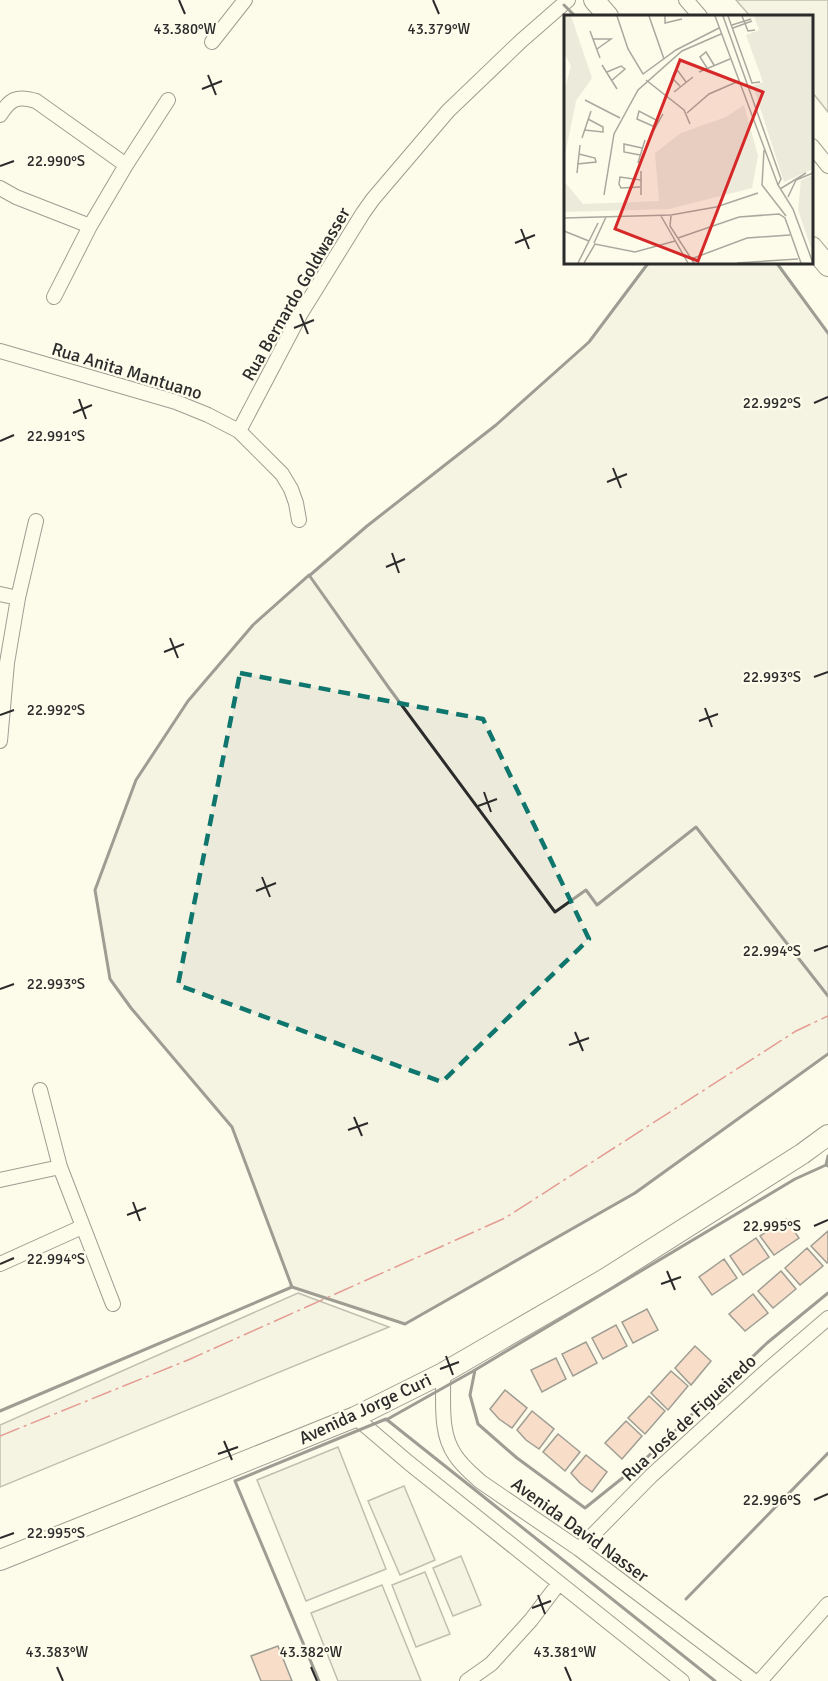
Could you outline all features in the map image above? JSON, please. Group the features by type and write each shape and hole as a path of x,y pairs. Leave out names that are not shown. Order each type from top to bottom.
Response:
{"street":[{"path":"212,42 245,0"},
{"name":"Rua Bernardo Goldwasser","path":"239,431 302,313 373,199 448,111 521,41 568,0"},
{"path":"594,0 607,15"},
{"path":"686,0 699,15"},
{"path":"1,112 10,101 17,98 36,101 126,165"},
{"path":"54,297 90,226 168,100"},
{"path":"813,147 828,166"},
{"path":"0,188 16,197 90,226"},
{"path":"813,248 828,266"},
{"name":"Rua Anita Mantuano","path":"0,351 176,402 239,431 282,474 291,489 299,520"},
{"path":"0,741 3,663 36,521"},
{"path":"0,594 18,598"},
{"path":"40,1090 60,1167 113,1304"},
{"name":"Avenida Jorge Curi","path":"0,1560 354,1417 443,1373 605,1279 802,1154 828,1135"},
{"path":"0,1180 60,1167"},
{"path":"0,1264 82,1227"},
{"name":"Rua José de Figueiredo","path":"579,1549 651,1476 828,1318"},
{"name":"Avenida David Nasser","path":"443,1373 445,1435 454,1455 467,1470 579,1549 754,1681"},
{"path":"354,1417 682,1681"},
{"path":"467,1681 490,1664 531,1620 559,1583"},
{"path":"760,1681 828,1604"}],"highlighted area":[{"path":"240,673 483,719 589,939 442,1082 178,985"}],"shaded area":[{"path":"736,0 828,0 828,112 813,93 813,15 749,15"},
{"path":"648,264 777,264 828,333 828,1054 635,1193 405,1324 292,1287 232,1127 131,1008 110,979 95,890 136,780 188,701 253,625 367,526 496,425 589,342"},
{"path":"298,1293 389,1327 0,1487 0,1425"},
{"path":"338,1447 386,1569 306,1601 257,1480"},
{"path":"404,1486 435,1560 400,1575 368,1501"},
{"path":"461,1556 481,1605 453,1616 433,1568"},
{"path":"425,1572 450,1634 416,1647 392,1585"},
{"path":"382,1585 421,1681 338,1681 311,1613"}],"building":[{"path":"786,1219 799,1238 774,1255 760,1236"},
{"path":"828,1231 828,1262 827,1263 811,1246"},
{"path":"756,1238 769,1257 743,1275 730,1256"},
{"path":"807,1248 823,1266 800,1285 785,1268"},
{"path":"724,1259 737,1278 712,1295 699,1277"},
{"path":"781,1271 796,1289 773,1308 758,1291"},
{"path":"753,1294 768,1313 745,1331 729,1314"},
{"path":"647,1309 658,1330 633,1343 622,1322"},
{"path":"616,1325 627,1346 603,1359 592,1338"},
{"path":"586,1342 597,1363 573,1376 562,1354"},
{"path":"695,1346 711,1361 691,1385 675,1368"},
{"path":"556,1358 566,1379 542,1392 531,1370"},
{"path":"671,1371 688,1386 668,1410 651,1393"},
{"path":"505,1390 527,1408 512,1428 490,1409"},
{"path":"649,1396 665,1411 645,1434 628,1418"},
{"path":"532,1411 554,1429 539,1449 517,1430"},
{"path":"626,1421 642,1436 622,1459 605,1443"},
{"path":"558,1434 580,1452 565,1471 543,1452"},
{"path":"586,1455 607,1472 592,1492 571,1473"},
{"path":"278,1646 292,1681 261,1681 251,1656"}],"wall":[{"path":"564,5 574,15"},
{"path":"309,576 367,526 496,425 589,342 648,264"},
{"path":"777,264 828,333"},
{"path":"828,996 696,827 597,905 586,890 555,912 389,688 309,575 253,625 188,701 136,780 95,890 110,979 131,1008 232,1127 292,1287 405,1324 635,1193 828,1054"},
{"path":"828,1156 826,1165 828,1166 795,1179 475,1370 470,1395 478,1424 517,1458 585,1508 640,1464 767,1343 828,1293"},
{"path":"0,1411 292,1287 291,1285"},
{"path":"386,1420 475,1370"},
{"path":"319,1681 235,1481 386,1419 715,1681"},
{"path":"686,1599 828,1453"}],"power":[{"path":"0,1436 188,1360 505,1218 796,1031 828,1016"}]}
